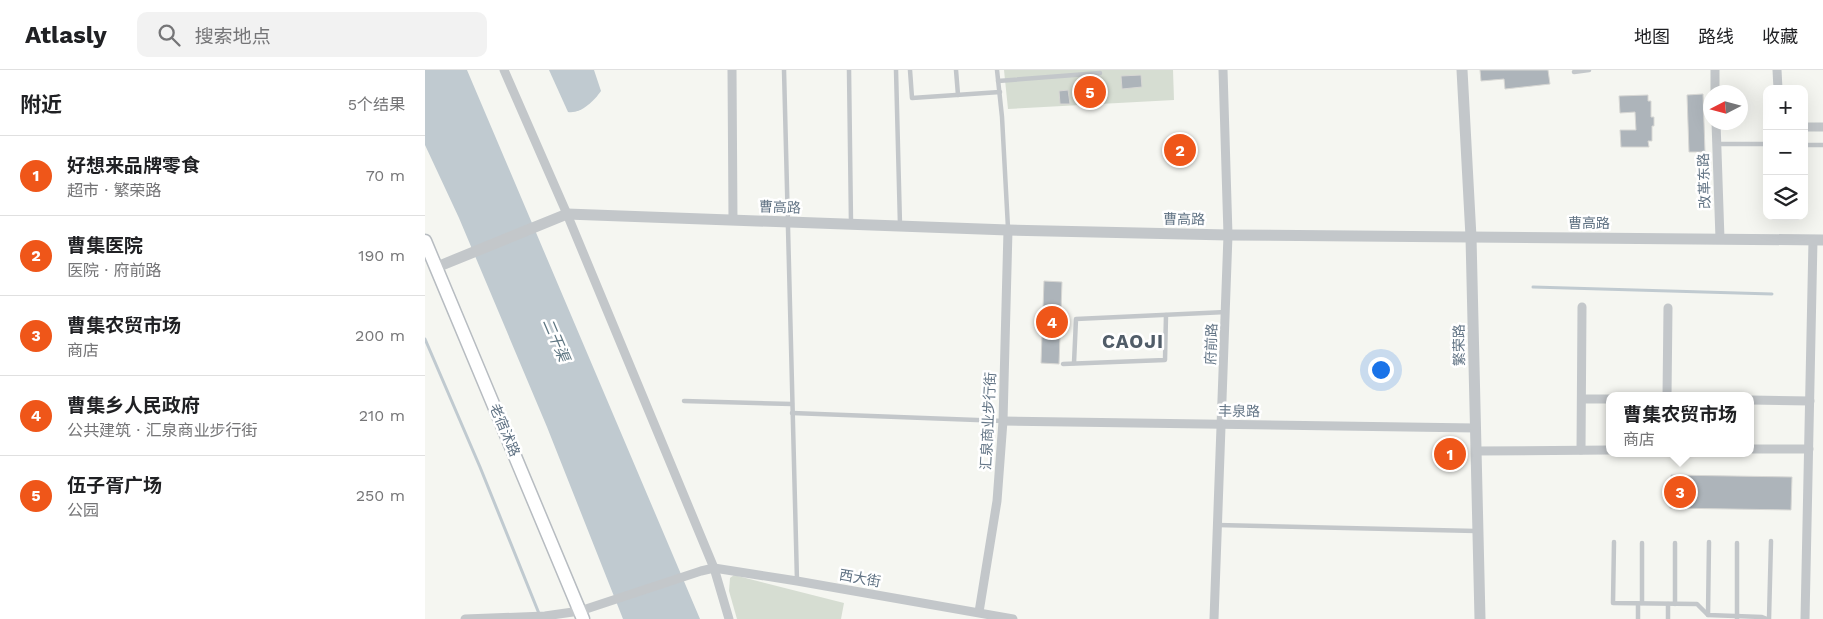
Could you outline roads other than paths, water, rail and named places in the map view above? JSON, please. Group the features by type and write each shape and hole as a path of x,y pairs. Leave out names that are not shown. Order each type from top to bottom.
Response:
{"main road":[{"name":"老宿沭路","path":"425,241 582,615"}],"street":[{"path":"504,70 567,214 714,568 729,619"},
{"path":"732,70 733,220"},
{"name":"府前路","path":"1214,619 1228,235 1223,70"},
{"name":"繁荣路","path":"1462,70 1471,237 1480,619"},
{"path":"1715,70 1715,85"},
{"path":"1777,70 1778,85"},
{"path":"1808,127 1823,127"},
{"name":"改革东路","path":"1716,130 1720,239"},
{"name":"曹高路","path":"437,267 567,214 1008,230 1228,235 1818,240"},
{"name":"汇泉商业步行街","path":"979,612 997,501 1003,420 1008,230"},
{"path":"1805,619 1810,401 1818,240"},
{"path":"1581,450 1582,308"},
{"path":"1667,392 1668,308"},
{"path":"1581,398 1606,399"},
{"path":"1754,400 1810,401"},
{"name":"丰泉路","path":"1003,420 1475,428"},
{"path":"1754,449 1809,449"},
{"path":"1476,451 1606,450"},
{"name":"西大街","path":"465,619 582,615 607,603 714,568 1013,619"}],"lane":[{"path":"784,70 797,581"},
{"path":"849,70 851,224"},
{"path":"896,70 900,226"},
{"path":"910,70 912,98 1000,92"},
{"path":"956,70 959,95"},
{"path":"997,70 1008,230"},
{"path":"1574,72 1589,70"},
{"path":"998,81 1100,73"},
{"path":"1717,144 1763,144"},
{"path":"1808,145 1823,145"},
{"path":"1074,364 1076,319 1225,312"},
{"path":"1063,364 1165,360 1166,315"},
{"path":"684,401 792,404"},
{"path":"792,413 1003,420"},
{"path":"1217,525 1478,531"},
{"path":"1614,542 1613,603 1697,604 1706,613 1737,617 1763,617 1768,619 1771,542"},
{"path":"1704,619 1706,613 1709,542"},
{"path":"1638,619 1642,543"},
{"path":"1675,543 1675,604"},
{"path":"1737,543 1737,617"},
{"path":"1668,604 1668,619"}],"water":[{"name":"二干渠","path":"425,70 467,70 700,619 623,619 547,427 459,218 425,145"},
{"path":"549,70 594,70 601,91 591,103 582,109 568,112"}],"waterway":[{"path":"1533,287 1772,294"},
{"path":"425,339 480,467 540,616"}],"place":[{"name":"伍子胥广场","path":"1090,92"},
{"name":"曹集医院","path":"1180,150"},
{"name":"曹集乡人民政府","path":"1052,322"},
{"name":"好想来品牌零食","path":"1450,454"},
{"name":"曹集农贸市场","path":"1680,492"}],"district":[{"name":"CAOJI","path":"1133,341"}]}
